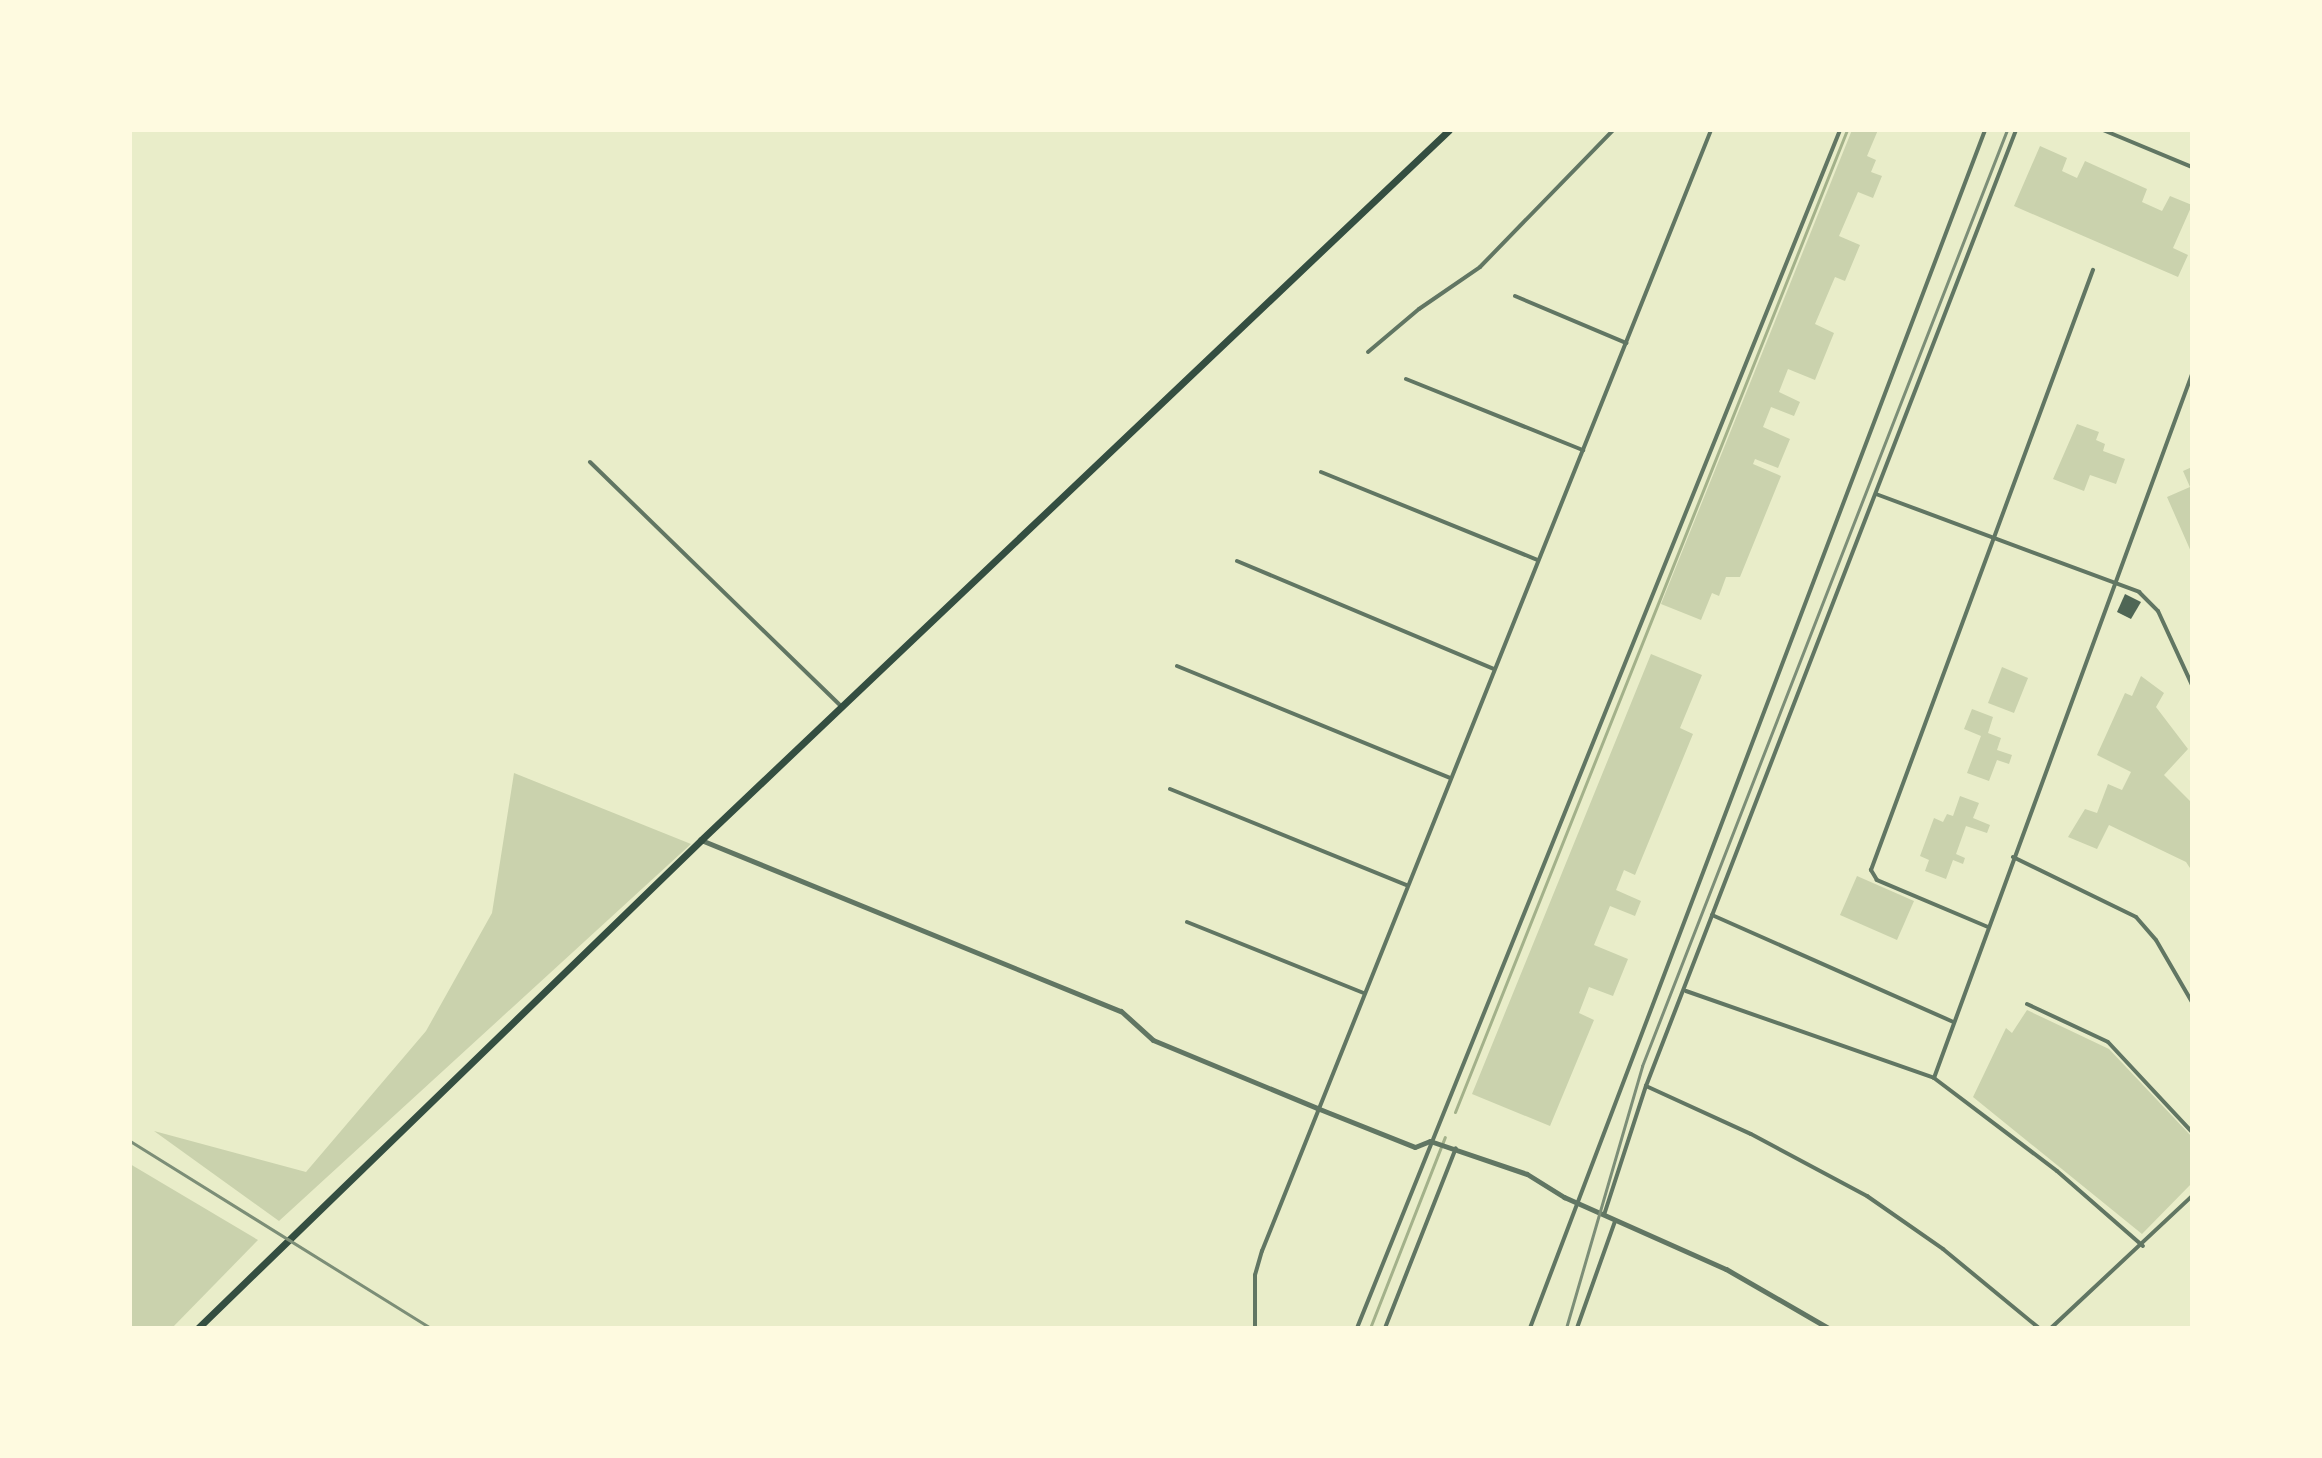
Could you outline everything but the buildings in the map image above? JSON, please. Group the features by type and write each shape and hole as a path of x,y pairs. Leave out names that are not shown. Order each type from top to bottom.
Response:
{"main road":[{"path":"198,1328 320,1213 701,840 1449,130"}],"street":[{"path":"1368,352 1419,309 1480,267 1613,130"},
{"path":"1255,1328 1255,1275 1262,1251 1711,130"},
{"path":"1357,1328 1840,130"},
{"path":"1604,1215 1646,1086 1686,991 1712,915 2016,130"},
{"path":"2103,130 2192,167"},
{"path":"1530,1328 1983,131"},
{"path":"1988,927 1877,880 1871,870 1991,534 2093,270"},
{"path":"1515,296 1626,343"},
{"path":"1934,1078 2192,374"},
{"path":"1406,379 1583,450"},
{"path":"590,462 843,708"},
{"path":"1321,472 1538,560"},
{"path":"1875,494 1991,534 2150,599 2192,685"},
{"path":"1237,561 1494,669"},
{"path":"1177,666 1450,778"},
{"path":"1170,789 1407,885"},
{"path":"701,840 1121,1011 1153,1040 1317,1108 1415,1147 1433,1142 1527,1174 1578,1204 1737,1275 1828,1328"},
{"path":"2013,857 2136,917 2156,940 2192,1002"},
{"path":"1712,915 1953,1022"},
{"path":"1187,922 1364,993"},
{"path":"1686,991 1934,1078 2057,1171 2143,1246"},
{"path":"2027,1004 2108,1042 2192,1132"},
{"path":"1646,1086 1763,1140 1879,1203 2039,1328"},
{"path":"1385,1328 1454,1148"},
{"path":"2051,1328 2143,1246 2192,1196"},
{"path":"1577,1328 1615,1221"}],"green space":[{"path":"1852,130 1878,130 1867,156 1876,160 1871,172 1882,176 1873,198 1858,192 1839,236 1860,245 1845,281 1835,277 1815,324 1834,333 1815,380 1788,369 1779,392 1800,402 1794,416 1771,407 1763,427 1790,439 1778,468 1755,459 1753,464 1781,476 1740,577 1726,577 1719,596 1712,593 1701,620 1661,604"},
{"path":"2040,146 2067,158 2062,171 2077,178 2085,161 2147,189 2142,202 2162,211 2170,196 2192,205 2173,248 2188,255 2178,277 2014,206"},
{"path":"2077,424 2099,432 2096,440 2105,444 2103,451 2125,459 2116,484 2090,475 2084,491 2053,479"},
{"path":"2192,467 2192,554 2167,497 2190,487 2183,471"},
{"path":"1651,654 1702,675 1680,728 1693,734 1635,875 1624,870 1616,890 1641,901 1635,916 1610,906 1594,945 1628,959 1613,996 1589,987 1579,1013 1594,1020 1550,1126 1472,1094"},
{"path":"2002,667 2028,678 2014,713 1988,703"},
{"path":"2141,676 2164,693 2156,707 2188,749 2164,775 2192,803 2192,871 2186,862 2109,825 2097,849 2068,837 2085,809 2097,813 2108,784 2122,790 2131,772 2097,755 2125,693 2132,696"},
{"path":"1972,709 1993,717 1988,733 2001,738 1997,750 2012,755 2009,764 1997,760 1989,781 1967,773 1981,736 1964,729"},
{"path":"514,773 691,844 279,1221 154,1131 306,1172 426,1031 492,913"},
{"path":"1960,796 1979,803 1973,818 1990,825 1987,833 1966,826 1956,854 1965,858 1963,864 1953,860 1946,879 1925,871 1929,860 1920,856 1934,818 1943,822 1947,814 1953,816"},
{"path":"1857,876 1914,901 1897,940 1840,915"},
{"path":"2027,1010 2109,1049 2192,1137 2192,1183 2142,1234 1973,1097 2006,1028 2012,1033"},
{"path":"130,1164 258,1240 172,1328 130,1328"}],"waterway":[{"path":"1455,1112 1847,130"},
{"path":"1370,1328 1445,1137"}],"railway":[{"path":"1566,1328 1642,1066 2007,130"},
{"path":"130,1141 430,1328"}]}
